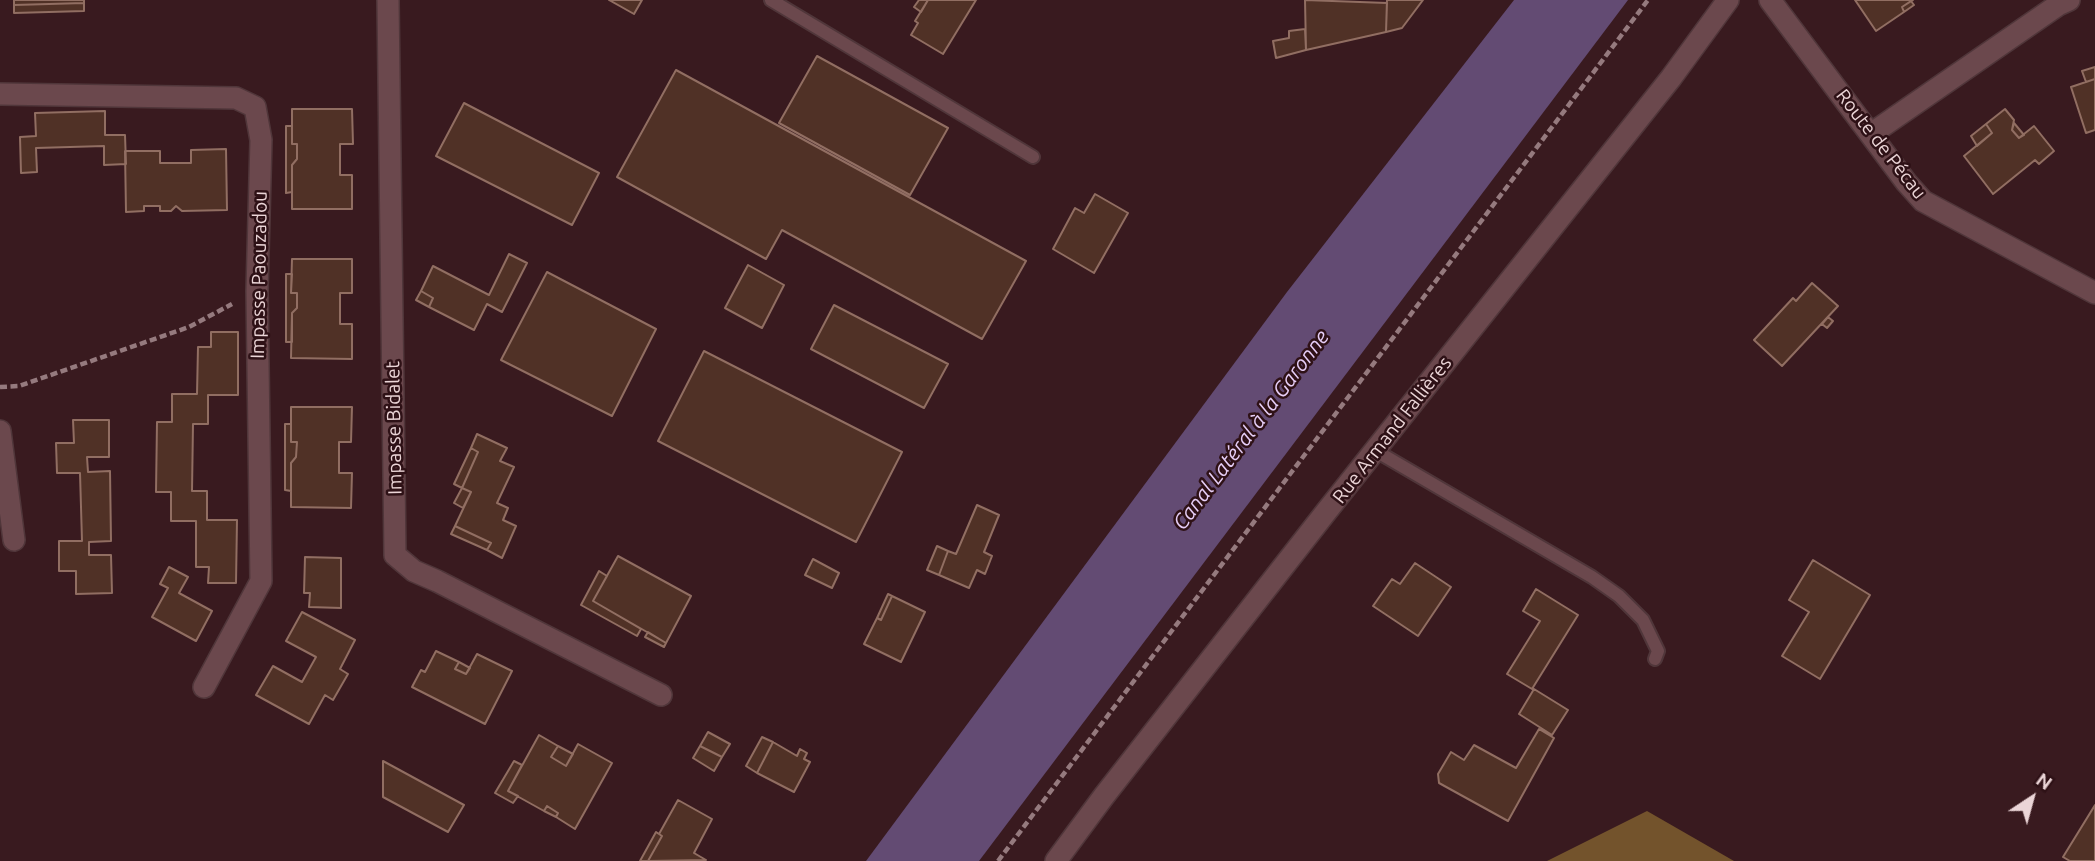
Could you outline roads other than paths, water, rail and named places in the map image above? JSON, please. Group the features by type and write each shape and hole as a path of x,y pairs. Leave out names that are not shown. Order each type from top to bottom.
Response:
{"street":[{"name":"Impasse Bidalet","path":"388,0 395,555 414,571 661,695"},
{"name":"Rue Armand Fallières","path":"1056,861 1104,796 1671,78 1728,0"},
{"name":"Route de Pécau","path":"1770,0 1906,182 1933,208 2095,293"},
{"path":"1871,134 2069,0"},
{"name":"Impasse Paouzadou","path":"0,94 236,98 255,107 261,140 257,291 261,582 204,687"},
{"path":"0,431 14,540"}],"lane":[{"path":"771,0 1033,157"},
{"path":"1376,452 1619,596 1643,621 1658,651 1655,659"}],"water":[{"name":"Canal Latéral à la Garonne","path":"1514,0 1628,0 979,861 866,861 1287,292"}]}
